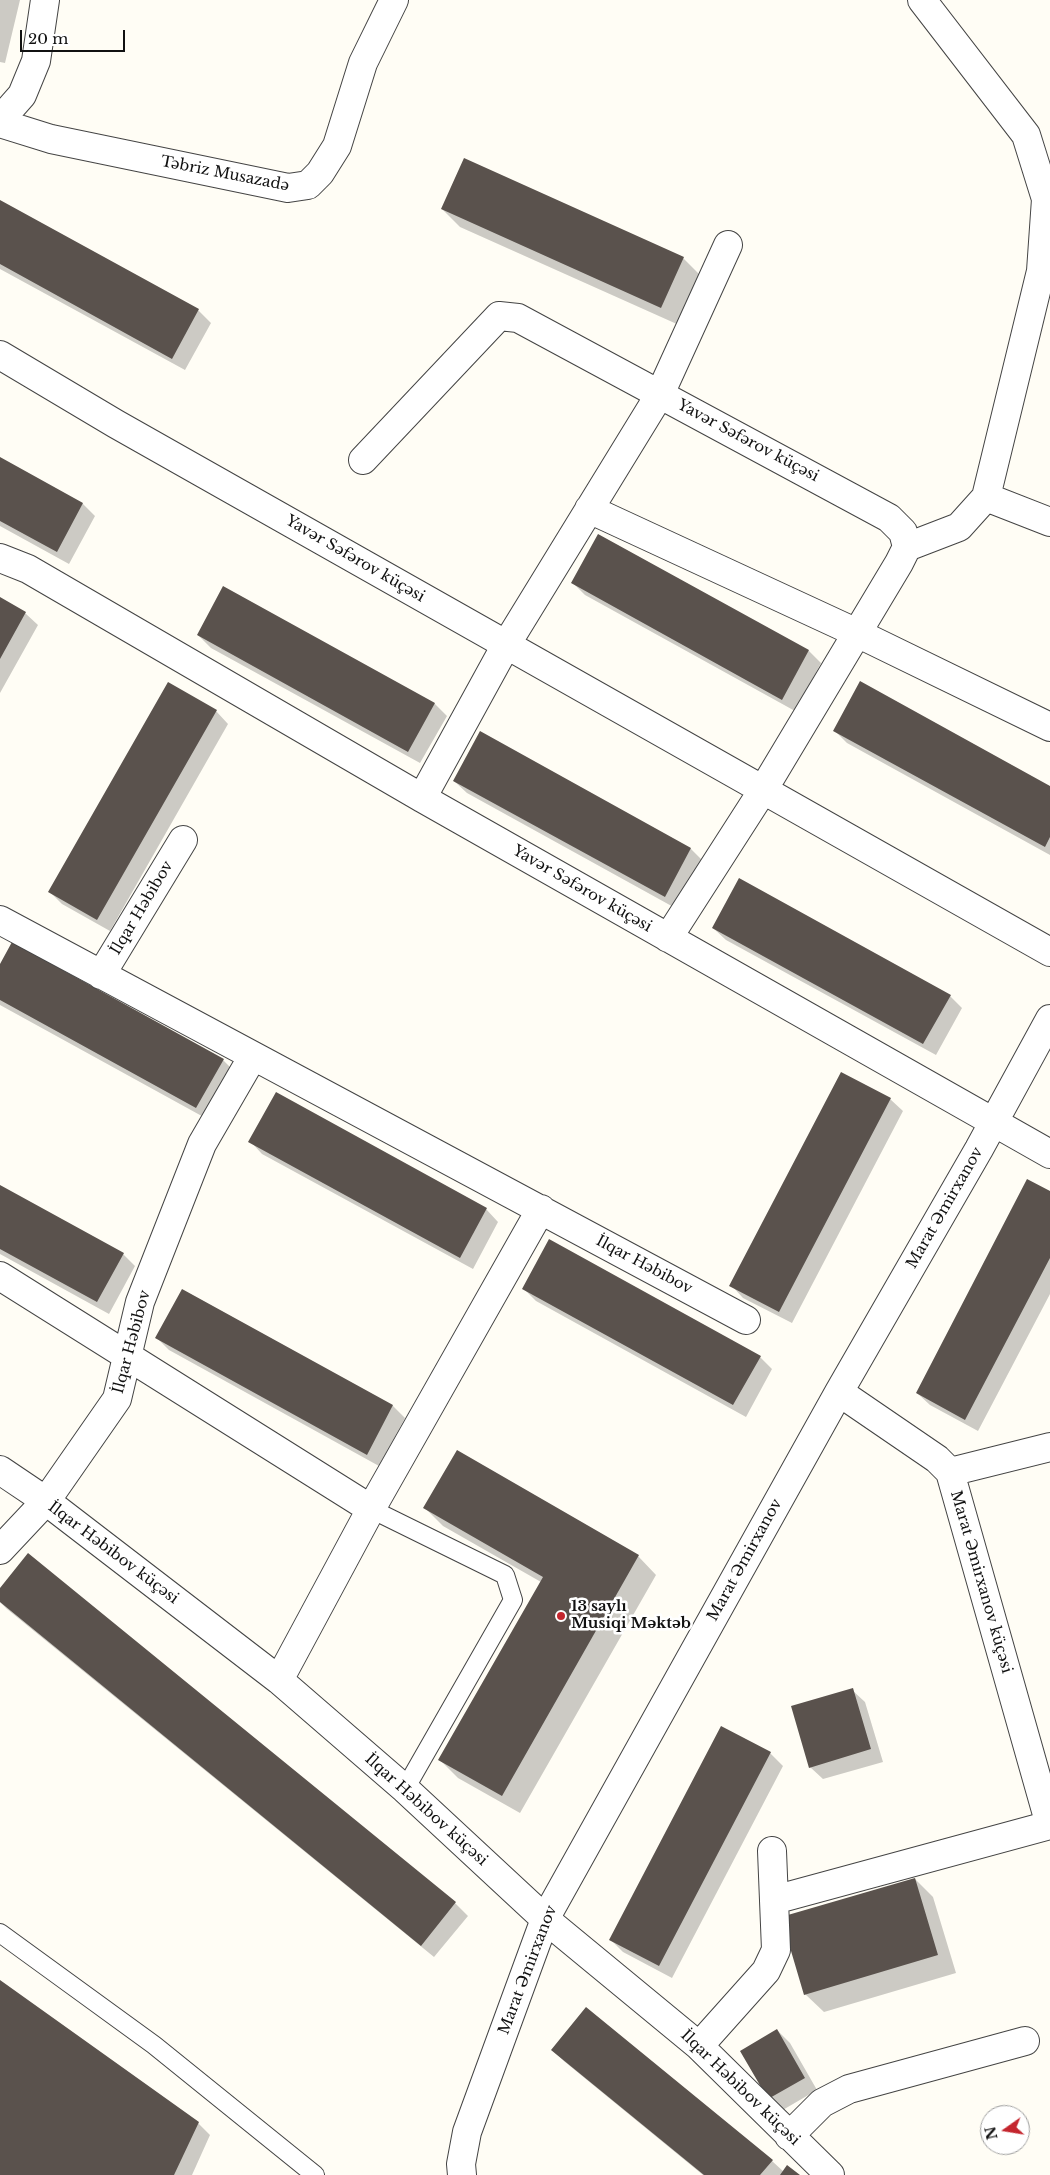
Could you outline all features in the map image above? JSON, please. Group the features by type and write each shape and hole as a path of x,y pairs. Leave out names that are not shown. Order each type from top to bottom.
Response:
{"street":[{"path":"0,121 22,95 36,61 45,0"},
{"name":"Təbriz Musazadə","path":"0,121 51,139 288,188 308,185 320,173 337,146 363,63 394,0"},
{"path":"907,546 959,527 986,497 1041,271 1046,199 1026,135 922,0"},
{"path":"422,798 506,645 660,394 728,245"},
{"name":"Yavər Səfərov küçəsi","path":"363,460 499,316 518,318 889,518 903,532 907,546 857,633 763,790 668,938"},
{"name":"Yavər Səfərov küçəsi","path":"0,355 116,424 1050,952"},
{"path":"986,497 1050,522"},
{"path":"589,509 857,633 1050,727"},
{"name":"Yavər Səfərov küçəsi","path":"0,558 28,569 422,798 993,1122"},
{"name":"İlqar Həbibov","path":"101,975 183,840"},
{"name":"İlqar Həbibov","path":"0,920 746,1320"},
{"name":"Marat Əmirxanov","path":"462,2175 467,2132 544,1920 1050,1019"},
{"name":"İlqar Həbibov","path":"0,1550 46,1501 117,1399 140,1302 202,1144 252,1056"},
{"path":"993,1122 1050,1154"},
{"path":"279,1680 371,1509 541,1210"},
{"path":"0,1276 371,1509"},
{"name":"Marat Əmirxanov küçəsi","path":"839,1392 937,1458 950,1472 1050,1825"},
{"path":"950,1472 1050,1447"},
{"name":"İlqar Həbibov küçəsi","path":"0,1470 46,1501 279,1680 405,1789 544,1920 699,2046 830,2175"},
{"path":"774,1900 1050,1825"},
{"path":"699,2046 766,1971 776,1950 772,1851"},
{"path":"789,2136 822,2102 849,2089 1025,2041"}],"lane":[{"path":"371,1509 505,1575 513,1600 405,1789"},
{"path":"0,1933 154,2045 315,2175"}],"building":[{"path":"464,158 684,257 661,308 441,209"},
{"path":"0,200 199,309 172,359 0,264"},
{"path":"0,457 83,503 57,552 0,521"},
{"path":"598,534 809,650 782,700 571,583"},
{"path":"223,586 435,703 408,752 197,635"},
{"path":"0,597 26,612 0,659"},
{"path":"860,681 1050,786 1050,837 1045,847 833,731"},
{"path":"168,682 217,710 97,920 48,892"},
{"path":"480,731 691,848 665,897 453,781"},
{"path":"739,878 951,995 923,1044 712,928"},
{"path":"12,942 224,1059 196,1108 0,1000 0,964"},
{"path":"841,1072 891,1098 779,1312 729,1286"},
{"path":"276,1092 487,1208 460,1258 248,1142"},
{"path":"1027,1179 1050,1191 1050,1258 965,1420 916,1393"},
{"path":"0,1185 124,1253 97,1302 0,1249"},
{"path":"549,1239 761,1356 733,1405 522,1289"},
{"path":"182,1289 393,1405 367,1455 155,1338"},
{"path":"457,1450 639,1555 502,1796 438,1760 543,1577 423,1508"},
{"path":"28,1553 456,1902 421,1946 0,1602 0,1588"},
{"path":"853,1688 871,1749 809,1768 791,1706"},
{"path":"721,1726 771,1752 659,1966 609,1940"},
{"path":"915,1878 938,1955 804,1995 781,1917"},
{"path":"0,1980 199,2122 174,2175 0,2175"},
{"path":"586,2007 773,2160 760,2175 704,2175 551,2050"},
{"path":"777,2029 805,2078 768,2099 740,2051"},
{"path":"787,2165 800,2175 780,2175"}],"place":[{"name":"13 saylı Musiqi Məktəb","path":"561,1616"}]}
